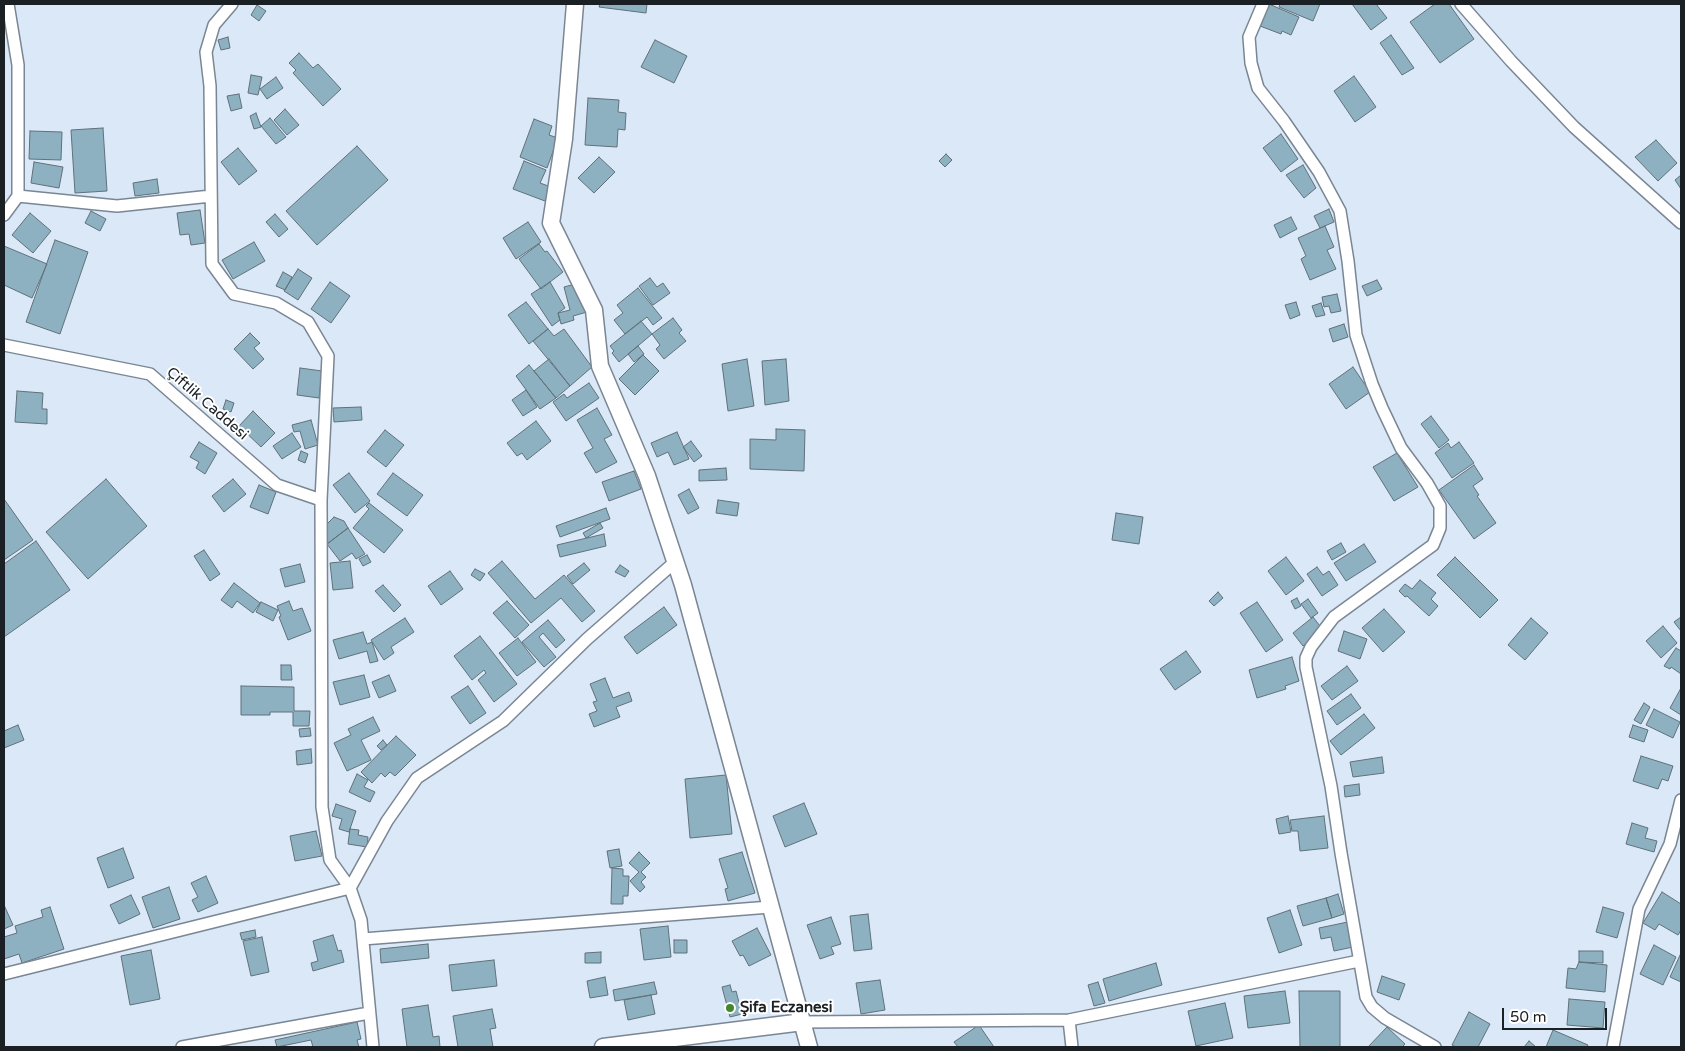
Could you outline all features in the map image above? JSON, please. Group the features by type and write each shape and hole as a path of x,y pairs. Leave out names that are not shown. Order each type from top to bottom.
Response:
{"street":[{"path":"4,215 18,196 18,65 8,4"},
{"path":"232,4 214,25 206,52 210,86 212,264 234,294 276,303 308,322 328,356 321,500 322,807 330,860 350,888 361,920 373,1047"},
{"path":"574,4 564,139 551,223 594,310 600,366 647,476 683,585 809,1047"},
{"path":"1263,4 1249,37 1251,63 1258,88 1284,121 1319,172 1340,211 1348,261 1356,335 1367,368 1382,408 1401,448 1427,483 1440,506 1440,528 1433,546 1334,617 1311,647 1306,658 1306,667 1331,786 1340,853 1366,997 1372,1007 1385,1018 1435,1047"},
{"path":"1461,4 1511,61 1574,127 1681,222"},
{"path":"18,196 117,206 211,196"},
{"name":"Çiftlik Caddesi","path":"4,345 150,374 277,485 321,500"},
{"path":"4,974 350,888 387,821 417,778 503,721 587,639 675,562"},
{"path":"1613,1047 1639,909 1670,844 1681,800"},
{"path":"362,939 770,907"},
{"path":"603,1047 803,1022 1069,1020 1360,961"},
{"path":"182,1047 369,1013"},
{"path":"1069,1020 1072,1047"}],"building":[{"path":"600,4 647,4 646,13 599,7"},
{"path":"1269,4 1299,17 1291,35 1282,31 1281,34 1260,26"},
{"path":"1280,4 1320,4 1313,21 1279,7"},
{"path":"1352,4 1376,4 1387,18 1371,30"},
{"path":"1435,4 1449,4 1474,39 1440,63 1410,22"},
{"path":"257,5 266,11 259,21 251,15"},
{"path":"1391,35 1414,68 1402,75 1380,43"},
{"path":"228,37 230,48 221,50 218,40"},
{"path":"655,40 687,56 674,83 641,67"},
{"path":"299,53 313,68 318,64 341,89 323,106 293,73 296,70 289,63"},
{"path":"251,75 262,77 258,95 248,93"},
{"path":"1354,76 1376,107 1355,122 1334,91"},
{"path":"276,77 283,88 267,99 260,89"},
{"path":"239,94 242,108 231,111 227,96"},
{"path":"588,98 619,100 618,112 626,113 625,130 618,129 617,147 585,145"},
{"path":"285,109 299,125 287,135 274,120"},
{"path":"256,113 261,127 254,129 250,116"},
{"path":"270,118 286,137 276,144 261,126"},
{"path":"534,119 552,126 549,135 558,138 547,168 520,157"},
{"path":"103,128 107,191 75,193 71,130"},
{"path":"30,131 62,132 61,160 29,159"},
{"path":"1281,134 1298,159 1281,172 1263,148"},
{"path":"1656,140 1677,163 1658,181 1635,157"},
{"path":"357,146 388,180 317,245 286,211"},
{"path":"238,148 257,171 239,185 221,162"},
{"path":"946,154 952,160 945,167 939,161"},
{"path":"599,157 615,172 594,193 578,178"},
{"path":"524,161 546,170 540,183 551,187 545,201 513,189"},
{"path":"34,162 63,167 59,188 31,183"},
{"path":"1303,165 1316,188 1304,198 1286,175"},
{"path":"1681,175 1681,189 1675,180"},
{"path":"157,179 159,193 135,196 133,183"},
{"path":"1329,209 1334,222 1320,228 1314,216"},
{"path":"200,210 205,243 191,245 189,234 180,235 177,213"},
{"path":"91,211 106,219 100,231 85,223"},
{"path":"30,213 51,231 33,253 12,235"},
{"path":"275,214 288,229 279,237 266,222"},
{"path":"1291,217 1297,229 1280,238 1274,225"},
{"path":"528,222 541,242 516,259 503,238"},
{"path":"1325,226 1334,247 1327,250 1336,269 1310,280 1301,259 1306,256 1298,238"},
{"path":"55,240 88,252 60,334 26,322"},
{"path":"254,242 265,261 233,279 222,260"},
{"path":"539,244 545,252 547,251 563,272 541,289 519,259"},
{"path":"4,246 47,264 32,298 4,285"},
{"path":"298,269 312,278 298,300 284,291"},
{"path":"283,272 292,277 285,290 276,286"},
{"path":"650,278 657,287 663,283 670,293 653,305 639,286"},
{"path":"1377,280 1382,289 1367,296 1362,286"},
{"path":"330,282 350,296 331,323 311,309"},
{"path":"550,282 565,308 558,313 560,320 552,326 531,294"},
{"path":"579,283 587,312 573,316 574,320 561,324 558,313 570,310 564,287"},
{"path":"638,288 662,318 653,325 647,317 625,334 614,320 623,313 617,305"},
{"path":"1337,294 1341,311 1331,313 1329,306 1324,307 1322,297"},
{"path":"526,302 548,329 529,344 508,315"},
{"path":"1296,302 1300,315 1290,319 1285,305"},
{"path":"1321,303 1325,315 1316,317 1312,306"},
{"path":"673,318 682,330 679,333 686,341 664,359 656,349 660,345 652,334"},
{"path":"641,321 652,334 619,362 612,353 614,351 610,346"},
{"path":"1344,324 1348,337 1333,342 1329,329"},
{"path":"548,329 554,336 564,329 592,367 570,386 533,341"},
{"path":"250,333 260,343 254,348 264,359 253,369 234,349"},
{"path":"638,346 644,354 634,362 628,354"},
{"path":"643,355 659,371 635,395 619,379"},
{"path":"549,359 570,386 556,398 534,371"},
{"path":"747,359 754,406 728,411 722,364"},
{"path":"786,359 789,401 765,405 762,361"},
{"path":"529,365 556,398 540,409 516,376"},
{"path":"1353,367 1370,392 1346,409 1329,384"},
{"path":"300,368 322,371 319,398 297,395"},
{"path":"589,383 599,398 566,421 553,402 564,394 567,398"},
{"path":"526,390 537,407 523,416 512,400"},
{"path":"17,391 43,393 42,409 47,409 47,424 15,422"},
{"path":"226,400 234,403 231,412 223,409"},
{"path":"361,407 362,420 334,422 333,408"},
{"path":"597,408 612,435 604,439 617,462 596,473 584,453 593,448 577,420"},
{"path":"253,411 275,433 261,447 239,426"},
{"path":"1431,416 1449,440 1439,448 1421,424"},
{"path":"311,420 318,445 305,449 300,431 294,432 292,425"},
{"path":"536,421 551,441 527,460 522,453 517,456 507,443"},
{"path":"776,429 805,430 804,471 750,469 750,439 776,440"},
{"path":"385,430 404,445 386,467 367,452"},
{"path":"677,432 689,459 674,465 668,452 657,457 651,443"},
{"path":"292,433 301,447 282,459 273,446"},
{"path":"691,441 702,456 694,462 683,447"},
{"path":"199,442 217,453 205,474 196,468 199,462 190,457"},
{"path":"1459,442 1474,463 1452,478 1435,453 1448,443 1451,448"},
{"path":"301,451 308,454 305,463 298,460"},
{"path":"1397,453 1418,487 1394,501 1373,467"},
{"path":"1474,465 1483,479 1473,486 1479,495 1477,496 1496,523 1474,539 1439,490"},
{"path":"726,468 727,480 699,481 699,470"},
{"path":"634,471 641,489 609,501 602,482"},
{"path":"349,473 370,501 355,513 333,485"},
{"path":"393,473 423,495 407,516 377,494"},
{"path":"106,479 147,526 88,579 46,532"},
{"path":"233,479 246,494 224,512 212,496"},
{"path":"259,485 276,492 268,514 250,507"},
{"path":"689,489 699,508 688,514 678,495"},
{"path":"4,499 33,540 4,560"},
{"path":"718,500 739,503 737,516 716,513"},
{"path":"369,503 403,530 384,553 353,528 369,509 366,506"},
{"path":"606,508 610,519 560,537 556,526"},
{"path":"1116,513 1143,517 1139,544 1112,540"},
{"path":"334,517 344,521 348,528 327,544 327,524"},
{"path":"600,523 603,528 586,538 583,533"},
{"path":"348,528 365,554 356,559 352,553 340,561 327,544"},
{"path":"604,534 606,546 560,557 557,545"},
{"path":"36,541 70,590 4,637 4,564"},
{"path":"1341,543 1346,552 1332,560 1327,551"},
{"path":"1364,544 1376,562 1346,581 1334,563"},
{"path":"204,550 220,574 210,581 194,556"},
{"path":"367,555 371,562 363,566 359,559"},
{"path":"1286,557 1304,581 1286,595 1268,571"},
{"path":"1455,557 1498,600 1480,618 1437,575"},
{"path":"350,561 353,588 333,590 330,563"},
{"path":"502,561 535,599 564,575 595,611 582,622 561,598 531,623 488,573"},
{"path":"584,563 590,570 573,584 567,576"},
{"path":"300,564 305,582 285,587 280,569"},
{"path":"620,565 629,571 625,577 615,572"},
{"path":"1317,567 1323,575 1329,571 1338,585 1322,596 1307,574"},
{"path":"475,569 485,574 480,581 471,575"},
{"path":"450,571 463,589 441,605 428,586"},
{"path":"1420,580 1436,593 1431,599 1438,606 1429,616 1399,591 1405,584 1412,589"},
{"path":"234,583 260,603 253,613 237,601 232,608 221,600"},
{"path":"383,585 401,605 394,612 375,591"},
{"path":"1218,592 1223,598 1214,606 1209,601"},
{"path":"1297,598 1301,606 1295,609 1291,601"},
{"path":"1308,599 1318,613 1311,618 1301,604"},
{"path":"289,601 293,611 302,608 311,631 288,640 277,606"},
{"path":"507,601 529,625 515,638 493,613"},
{"path":"261,602 278,610 273,621 256,612"},
{"path":"1257,602 1283,640 1266,652 1240,613"},
{"path":"664,607 677,625 637,654 624,637"},
{"path":"1384,609 1405,632 1383,652 1362,628"},
{"path":"1313,617 1323,630 1303,646 1293,633"},
{"path":"1681,617 1681,631 1674,622"},
{"path":"405,618 414,632 391,647 394,653 384,660 371,640"},
{"path":"1531,618 1548,633 1525,660 1508,645"},
{"path":"548,620 565,640 556,648 543,633 539,637 556,657 544,667 522,642"},
{"path":"1663,626 1677,643 1661,658 1646,641"},
{"path":"1344,631 1367,639 1360,659 1338,651"},
{"path":"363,632 367,644 372,642 378,661 370,663 367,651 339,659 333,640"},
{"path":"480,636 517,684 494,702 478,680 486,673 484,670 472,680 454,656"},
{"path":"518,638 536,662 517,676 499,653"},
{"path":"1676,648 1681,651 1681,674 1671,667 1670,669 1664,666"},
{"path":"1186,651 1201,672 1175,690 1160,669"},
{"path":"1292,657 1299,681 1285,686 1286,689 1257,698 1249,670"},
{"path":"281,665 291,665 292,680 281,680"},
{"path":"1347,666 1358,681 1332,700 1321,686"},
{"path":"364,675 370,697 340,705 333,682"},
{"path":"389,675 396,691 379,698 372,682"},
{"path":"605,678 613,698 629,692 632,701 616,707 620,717 594,727 589,714 597,711 593,702 597,701 590,684"},
{"path":"241,686 294,687 294,711 310,711 309,726 293,726 293,712 270,712 270,715 241,715"},
{"path":"468,686 486,713 470,724 451,697"},
{"path":"1681,688 1681,715 1670,708"},
{"path":"1351,694 1361,708 1337,725 1327,711"},
{"path":"1644,703 1650,707 1641,724 1634,720"},
{"path":"1654,709 1680,722 1673,738 1646,725"},
{"path":"1364,714 1375,728 1341,755 1330,741"},
{"path":"373,717 380,731 361,740 371,760 347,771 334,743 351,735 348,729"},
{"path":"18,725 24,740 4,748 4,731"},
{"path":"1633,725 1648,730 1644,742 1629,737"},
{"path":"310,728 311,736 300,737 299,729"},
{"path":"396,736 416,755 395,776 390,772 385,777 381,773 372,783 361,772"},
{"path":"383,740 387,745 381,750 377,746"},
{"path":"311,749 312,763 297,765 296,751"},
{"path":"1641,756 1673,766 1668,781 1662,779 1658,789 1633,781"},
{"path":"1382,757 1384,773 1353,777 1350,762"},
{"path":"357,774 368,780 364,787 375,792 370,802 349,792"},
{"path":"726,775 732,834 690,838 685,779"},
{"path":"1359,784 1360,795 1345,797 1344,786"},
{"path":"804,803 817,834 785,847 773,816"},
{"path":"336,804 356,811 349,832 339,829 342,819 332,816"},
{"path":"1288,816 1291,832 1279,834 1276,819"},
{"path":"1324,816 1328,848 1300,851 1298,831 1292,831 1290,820"},
{"path":"1632,823 1648,828 1645,838 1657,841 1654,852 1626,844"},
{"path":"350,829 359,830 358,835 368,837 367,847 348,844"},
{"path":"316,831 322,856 295,861 290,836"},
{"path":"123,848 134,878 108,888 97,858"},
{"path":"619,849 622,866 610,868 607,851"},
{"path":"639,852 650,863 641,872 646,877 641,882 645,887 640,892 630,881 639,872 629,863"},
{"path":"742,852 755,893 728,901 725,889 728,888 719,859"},
{"path":"612,868 623,869 623,876 629,876 628,896 623,896 623,904 611,904"},
{"path":"206,876 218,903 198,912 192,900 198,897 191,883"},
{"path":"169,887 180,919 153,928 142,897"},
{"path":"1662,892 1681,904 1681,930 1678,935 1659,924 1655,930 1643,923"},
{"path":"1338,894 1344,914 1332,918 1326,898"},
{"path":"131,895 140,914 119,924 110,905"},
{"path":"1326,898 1332,918 1303,926 1297,906"},
{"path":"4,905 13,925 4,929"},
{"path":"50,907 64,949 22,963 19,954 4,959 4,937 17,933 15,926 43,917 41,910"},
{"path":"1603,907 1624,913 1617,938 1596,932"},
{"path":"1290,910 1302,945 1279,953 1267,918"},
{"path":"868,914 872,949 854,951 850,916"},
{"path":"831,917 841,944 831,947 834,954 820,959 807,925"},
{"path":"1348,922 1353,947 1334,951 1331,937 1321,939 1319,928"},
{"path":"668,926 671,957 644,960 640,929"},
{"path":"757,928 771,955 749,966 743,955 740,956 732,941"},
{"path":"255,930 256,937 242,940 240,933"},
{"path":"333,935 338,951 341,950 344,962 313,971 311,963 318,961 313,941"},
{"path":"262,937 269,972 251,976 243,941"},
{"path":"674,940 687,940 687,953 674,953"},
{"path":"428,944 429,958 381,963 380,949"},
{"path":"1654,945 1676,957 1663,985 1640,974"},
{"path":"151,950 160,999 130,1005 121,956"},
{"path":"1579,951 1603,951 1603,963 1579,962"},
{"path":"601,952 601,963 585,963 585,953"},
{"path":"1681,953 1681,982 1670,977"},
{"path":"494,960 497,986 452,991 449,965"},
{"path":"1579,962 1607,965 1605,992 1566,988 1568,968 1576,969"},
{"path":"1156,963 1162,985 1109,1001 1103,979"},
{"path":"1382,976 1405,984 1399,1000 1377,992"},
{"path":"605,977 608,995 590,998 587,981"},
{"path":"880,980 885,1010 861,1014 856,983"},
{"path":"654,982 657,994 615,1001 613,990"},
{"path":"1098,982 1105,1003 1094,1006 1088,985"},
{"path":"730,985 732,992 736,991 742,1014 730,1017 722,987"},
{"path":"1285,991 1290,1023 1248,1028 1244,996"},
{"path":"1299,991 1340,991 1340,1047 1300,1047"},
{"path":"651,995 655,1014 628,1020 624,1000"},
{"path":"1569,999 1605,1002 1603,1028 1567,1025"},
{"path":"1225,1003 1233,1038 1196,1046 1188,1011"},
{"path":"428,1005 433,1037 439,1036 440,1047 407,1047 402,1009"},
{"path":"492,1009 496,1028 490,1029 493,1047 458,1047 453,1016"},
{"path":"1469,1012 1490,1024 1478,1047 1456,1047 1452,1045"},
{"path":"357,1022 361,1039 357,1040 359,1047 313,1047 311,1040 277,1047 275,1040"},
{"path":"979,1025 994,1047 958,1047 954,1042"},
{"path":"1387,1027 1405,1044 1402,1047 1368,1047"},
{"path":"1553,1030 1588,1045 1587,1047 1546,1047"},
{"path":"1529,1041 1536,1047 1524,1047"}],"place":[{"name":"Şifa Eczanesi","path":"730,1008"}]}
